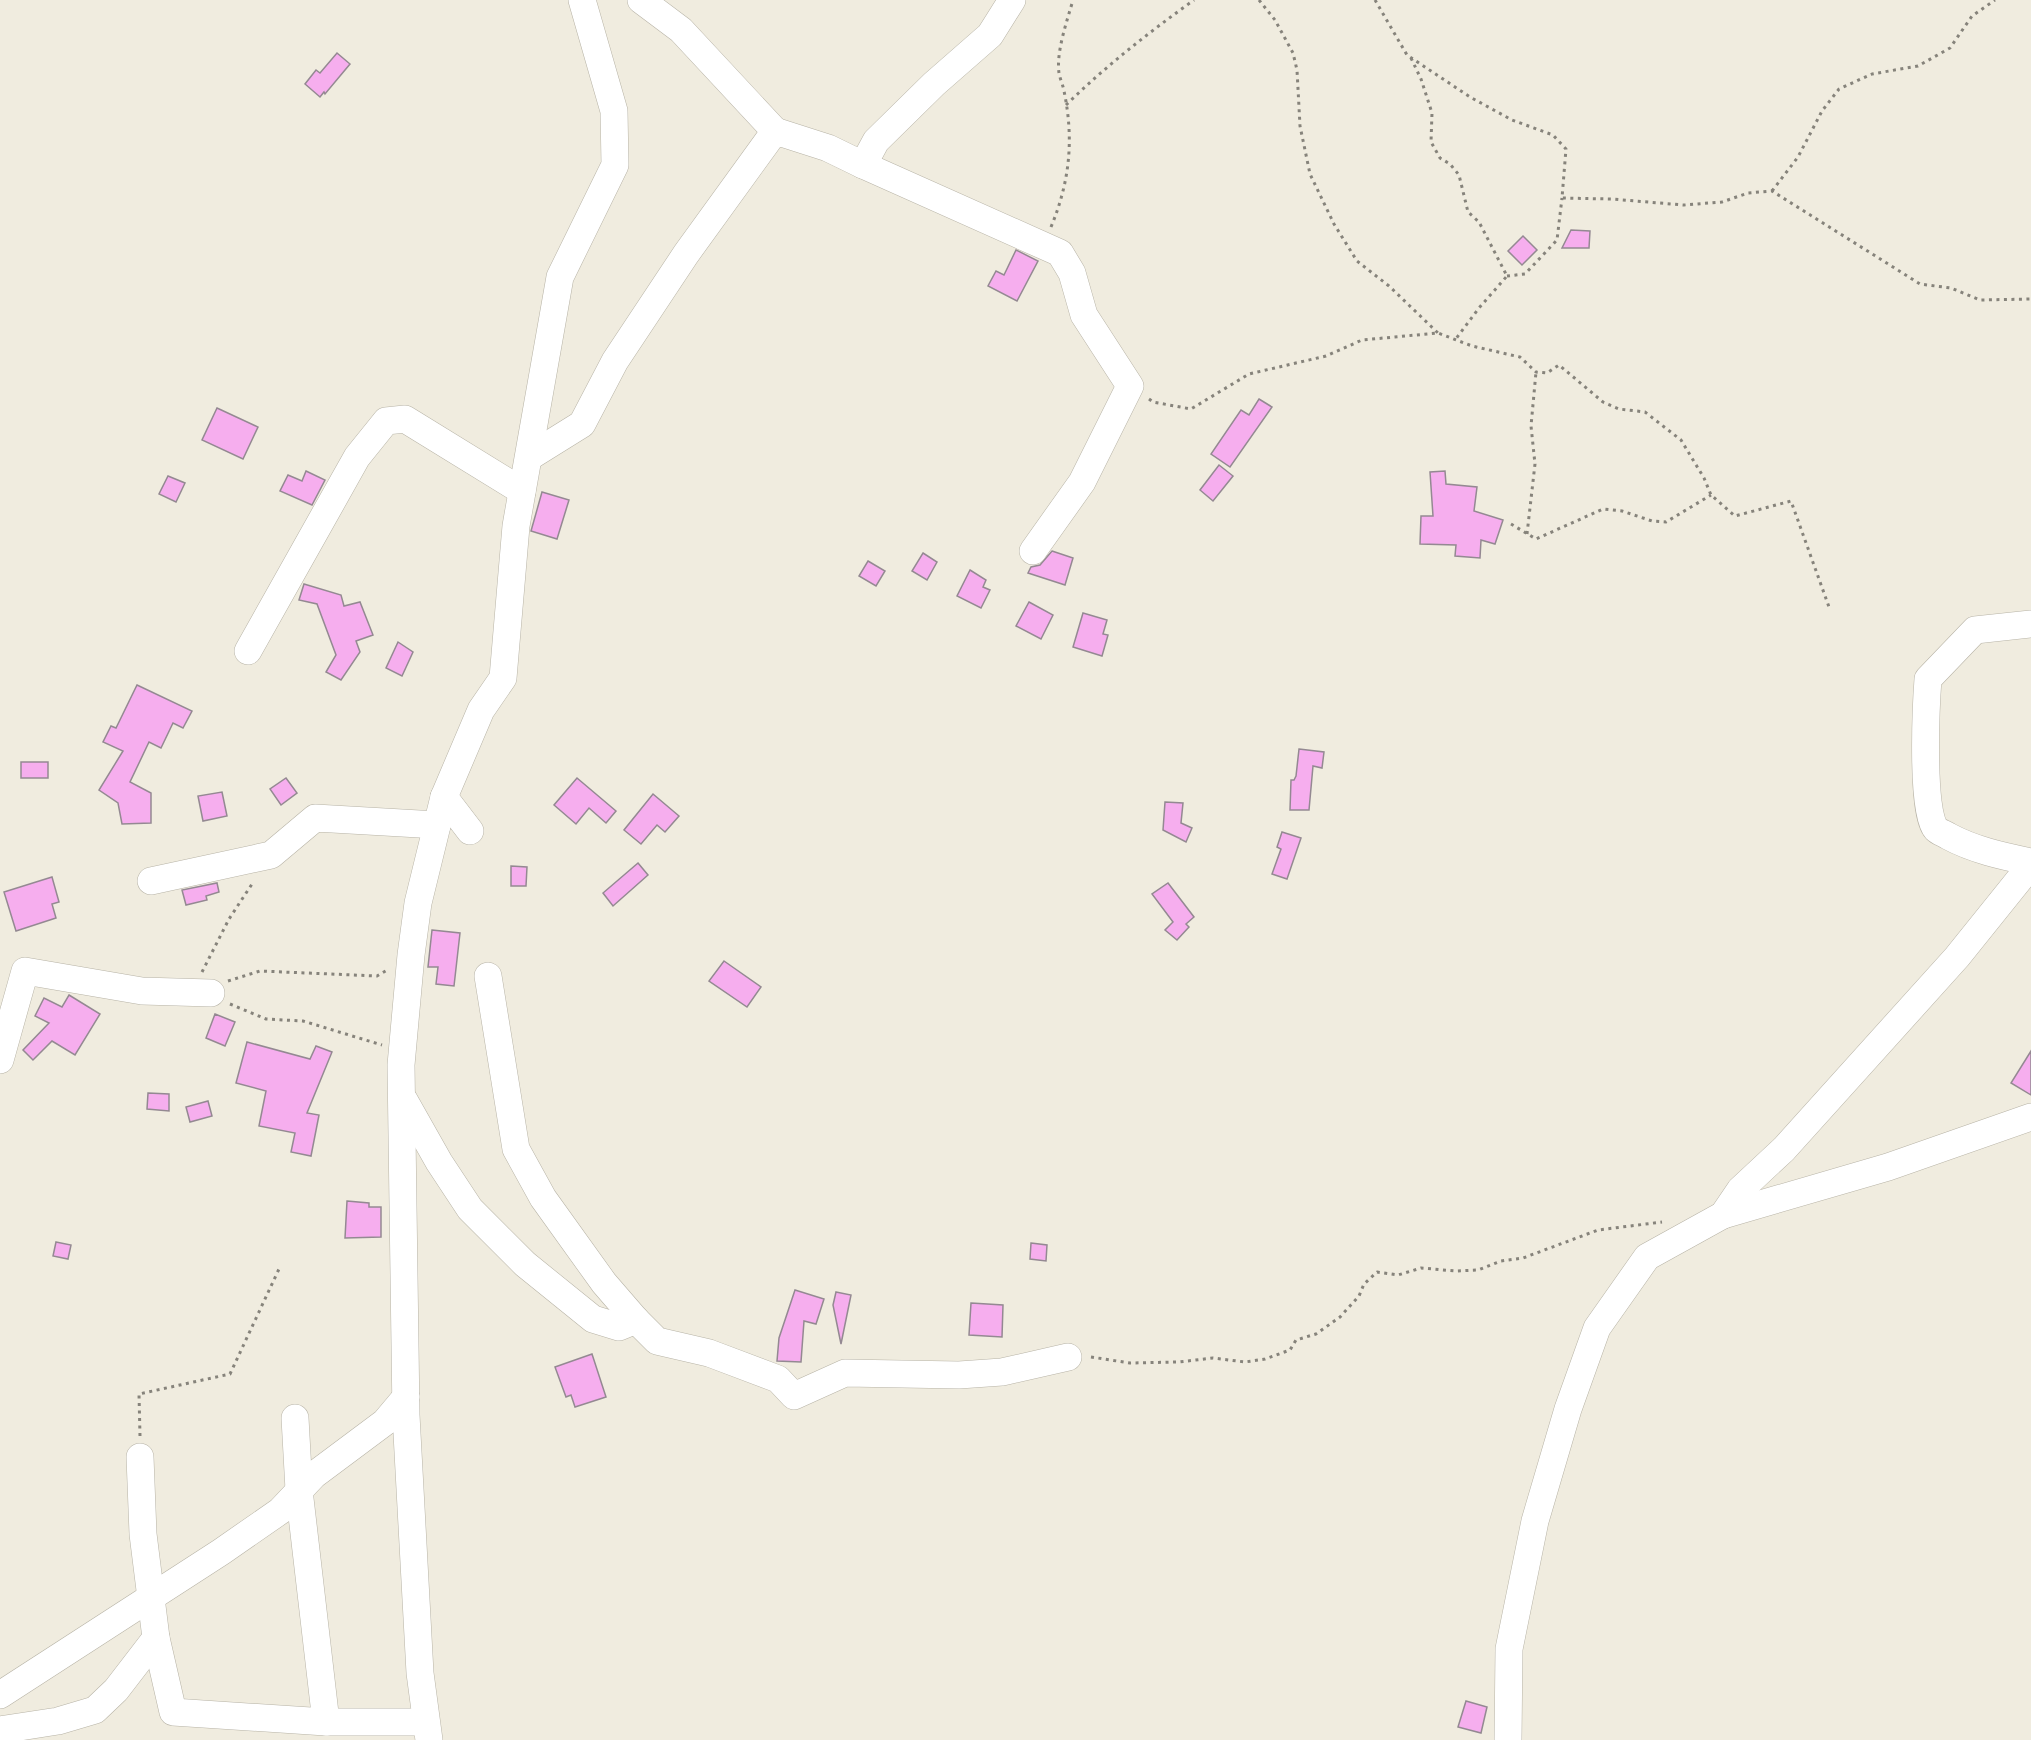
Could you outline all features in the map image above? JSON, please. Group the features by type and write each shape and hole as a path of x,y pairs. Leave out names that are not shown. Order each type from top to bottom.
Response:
{"street":[{"path":"140,1457 143,1534 156,1638 173,1712 428,1731 420,1673 406,1397 401,1065 418,903 444,797 481,710 503,678 516,526 560,277 615,165 614,111 582,0"},
{"path":"641,0 681,30 776,131 828,148 1060,254 1072,273 1084,315 1130,386 1082,482 1033,551"},
{"path":"863,165 876,141 934,84 990,35 1012,0"},
{"path":"529,457 582,424 615,361 686,254 776,131"},
{"path":"248,651 357,457 386,422 405,419 522,491"},
{"path":"1723,1215 1740,1190 1784,1149 1949,965 2031,863 1965,845 1936,829 1929,815 1925,728 1928,680 1975,630 2031,624"},
{"path":"444,797 470,831"},
{"path":"151,881 271,855 315,819 437,825"},
{"path":"0,1060 25,971 142,991 202,992"},
{"path":"488,976 516,1149 543,1198 604,1282 657,1341 709,1353 778,1379 794,1396 845,1373 959,1375 1002,1372 1068,1357"},
{"path":"402,1097 439,1162 470,1209 525,1264 593,1319 619,1327 636,1320"},
{"path":"1508,1740 1509,1649 1535,1521 1568,1409 1597,1328 1647,1257 1723,1215 1888,1167 2031,1117"},
{"path":"0,1695 279,1511 314,1475 385,1422 406,1397"},
{"path":"295,1418 299,1490 326,1722"},
{"path":"0,1730 58,1721 95,1710 116,1690 156,1638"}],"path":[{"path":"1042,246 1059,206 1069,167 1066,105 1059,72 1062,42 1073,0"},
{"path":"1066,105 1098,73 1138,39 1194,0"},
{"path":"1259,0 1275,20 1293,53 1297,70 1300,126 1310,174 1334,224 1357,261 1389,285 1438,333 1472,346 1520,357 1536,372 1548,373 1559,365 1603,402 1619,409 1645,412 1681,440 1704,478 1711,495 1735,516 1791,501 1829,607"},
{"path":"1375,0 1407,55 1512,120 1553,135 1566,149 1557,240 1524,274 1507,276 1455,340"},
{"path":"1773,191 1798,157 1822,111 1839,89 1872,74 1918,66 1950,48 1972,16 1995,0"},
{"path":"1411,57 1421,78 1432,113 1431,142 1440,158 1450,164 1459,176 1468,212 1479,222 1507,276"},
{"path":"1562,198 1611,199 1684,205 1722,202 1748,193 1773,191 1920,284 1950,288 1980,300 2031,299"},
{"path":"1130,386 1153,402 1191,409 1249,374 1326,356 1362,340 1438,333"},
{"path":"1527,534 1535,464 1532,426 1536,372"},
{"path":"1510,524 1536,539 1603,509 1622,511 1652,521 1666,522 1711,495"},
{"path":"202,992 228,919 271,855"},
{"path":"202,992 232,978 260,971 377,976 411,955"},
{"path":"202,992 266,1019 303,1022 384,1046 401,1065"},
{"path":"1068,1357 1099,1357 1131,1363 1179,1362 1213,1358 1245,1362 1265,1359 1290,1350 1296,1340 1316,1334 1340,1317 1359,1296 1364,1284 1377,1272 1398,1275 1421,1268 1478,1270 1501,1261 1523,1258 1598,1230 1667,1221"},
{"path":"140,1457 139,1394 230,1374 279,1269"}],"building":[{"path":"337,53 350,64 320,97 305,84 316,70 320,73"},
{"path":"1571,230 1590,231 1589,248 1562,248"},
{"path":"1523,236 1537,250 1522,265 1508,251"},
{"path":"1016,250 1038,261 1017,301 988,286 996,271 1004,275"},
{"path":"1259,399 1272,407 1230,467 1211,454 1241,410 1249,415"},
{"path":"217,408 258,427 243,459 202,440"},
{"path":"1219,465 1233,476 1213,501 1200,490"},
{"path":"306,471 325,480 312,505 280,491 288,475 302,481"},
{"path":"1445,471 1446,484 1477,487 1474,511 1503,520 1495,544 1481,540 1480,558 1455,556 1456,545 1420,544 1421,516 1433,516 1430,472"},
{"path":"168,476 185,483 176,502 159,494"},
{"path":"542,492 569,500 557,539 531,531"},
{"path":"1052,551 1073,558 1065,585 1028,573 1031,567 1040,565"},
{"path":"923,553 937,562 927,580 912,571"},
{"path":"868,561 885,571 876,586 859,576"},
{"path":"970,570 986,580 983,587 990,590 981,608 957,596"},
{"path":"304,584 341,595 344,606 360,602 373,635 356,641 360,652 341,680 326,672 336,655 317,604 299,600"},
{"path":"1029,602 1053,615 1041,639 1016,626"},
{"path":"1083,613 1107,620 1103,634 1108,635 1102,656 1073,647"},
{"path":"398,642 413,652 402,676 386,668"},
{"path":"137,685 192,711 183,728 173,723 161,748 149,742 130,782 151,793 151,823 122,824 118,803 99,790 123,751 103,742 111,726 116,728"},
{"path":"1299,749 1324,752 1322,768 1313,766 1309,810 1290,810 1291,780 1294,780 1296,776"},
{"path":"21,762 48,762 48,778 21,778"},
{"path":"286,778 297,793 281,805 270,789"},
{"path":"577,778 616,811 606,823 589,808 576,824 554,805"},
{"path":"222,792 227,816 203,821 198,796"},
{"path":"653,794 679,816 665,832 657,825 641,844 624,830"},
{"path":"1165,802 1183,803 1181,823 1192,828 1186,842 1163,830"},
{"path":"1282,832 1301,838 1287,879 1272,874 1281,849 1277,847"},
{"path":"638,863 648,875 613,906 603,893"},
{"path":"511,866 527,867 526,886 511,886"},
{"path":"52,877 59,902 52,904 56,918 16,931 4,892"},
{"path":"217,883 219,892 206,896 207,900 186,905 182,890"},
{"path":"1168,883 1194,917 1186,924 1189,927 1177,940 1165,930 1173,922 1152,894"},
{"path":"432,930 460,933 454,986 436,984 438,967 428,967"},
{"path":"724,961 761,987 747,1007 709,981"},
{"path":"69,995 100,1014 75,1055 52,1041 33,1060 23,1050 49,1023 35,1016 44,998 62,1007"},
{"path":"215,1014 235,1022 225,1046 206,1038"},
{"path":"247,1042 310,1059 316,1046 332,1052 307,1113 319,1115 311,1156 291,1152 295,1133 259,1126 266,1091 236,1083"},
{"path":"2031,1051 2031,1095 2011,1083"},
{"path":"148,1093 169,1094 169,1111 147,1109"},
{"path":"208,1101 212,1116 190,1122 186,1107"},
{"path":"347,1201 369,1203 369,1207 381,1207 381,1237 345,1238"},
{"path":"56,1242 71,1245 68,1259 53,1256"},
{"path":"1031,1243 1047,1245 1046,1261 1030,1259"},
{"path":"795,1290 824,1299 816,1324 804,1321 801,1362 777,1361 779,1338"},
{"path":"836,1292 851,1295 841,1344 833,1305"},
{"path":"971,1303 1003,1305 1002,1337 969,1335"},
{"path":"592,1354 606,1397 575,1407 571,1395 566,1397 555,1367"},
{"path":"1466,1701 1487,1707 1481,1733 1458,1727"}]}
